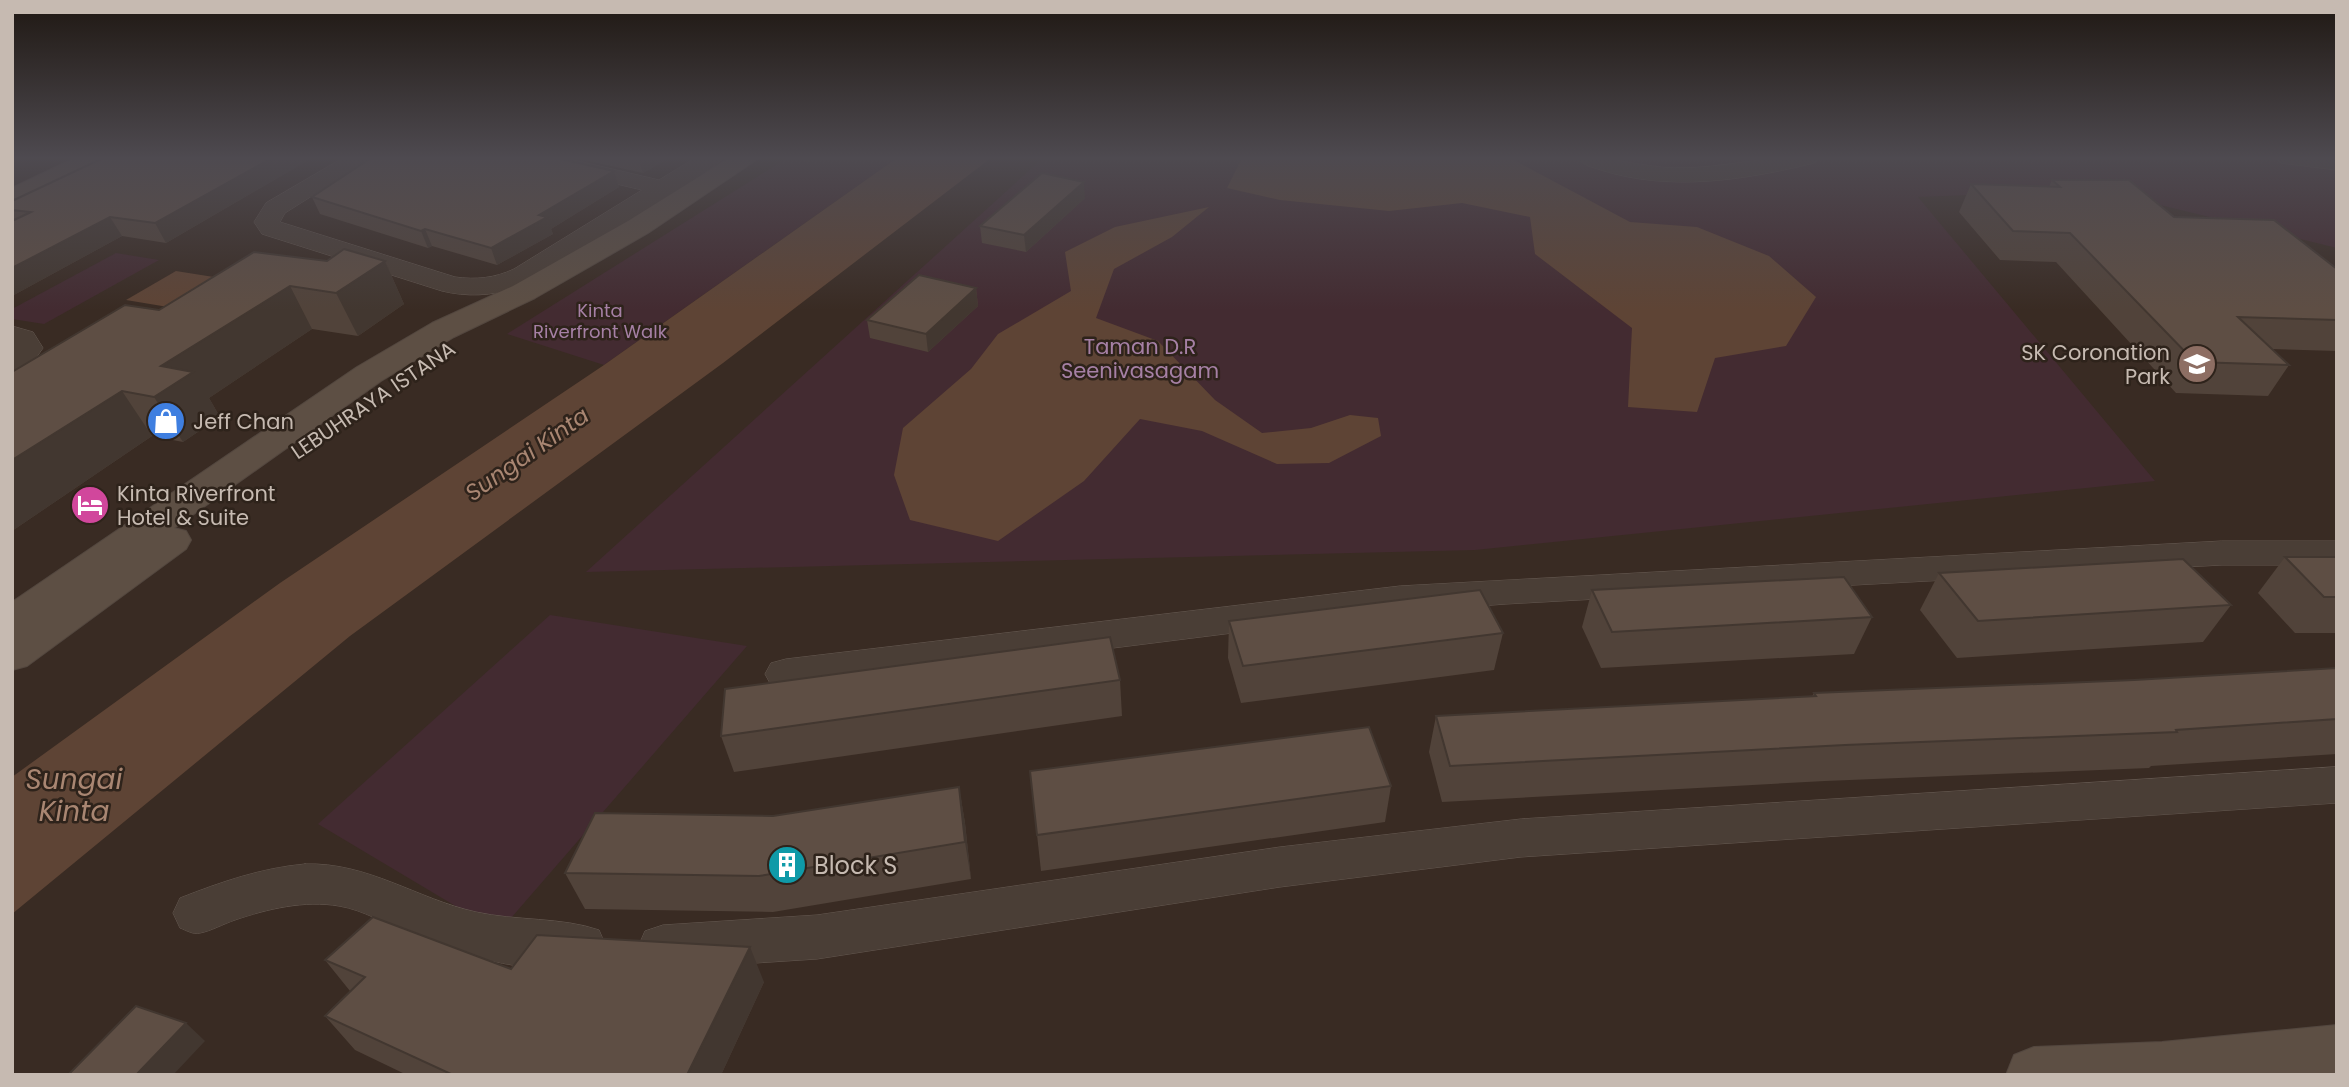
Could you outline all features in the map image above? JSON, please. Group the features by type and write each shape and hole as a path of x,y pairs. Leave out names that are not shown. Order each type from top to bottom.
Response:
{"street":[{"path":"275,209 267,222 281,233 452,285 480,287 514,281 630,209"},
{"name":"LEBUHRAYA ISTANA","path":"12,622 339,394 443,330 524,292 667,209"},
{"name":"LEBUHRAYA ISTANA","path":"12,655 238,491 399,386 481,327 600,256 638,227"},
{"path":"339,394 383,380 481,327"},
{"path":"12,335 22,338 28,348 21,362 12,369"},
{"path":"786,674 1288,612 1506,591 2222,553 2337,553"},
{"path":"197,913 255,892 281,886 324,884 360,890 440,924 496,940 563,946 685,947 817,937 1293,865 1483,841 2337,785"},
{"path":"2034,1075 2164,1072 2337,1052"}],"green space":[{"name":"Kinta Riverfront Walk","path":"706,209 825,209 604,365 507,334"},
{"name":"Taman D.R Seenivasagam","path":"987,209 1928,209 2155,481 1475,550 586,572"},
{"name":"Taman D.R Seenivasagam","path":"2175,209 2337,209 2337,248"},
{"path":"116,253 159,260 44,324 12,319 12,309"},
{"path":"550,615 747,646 499,932 318,824"}],"water":[{"name":"Sungai Kinta","path":"825,209 925,209 723,363 350,636 12,914 12,777 280,583 604,365"},
{"path":"1207,209 1172,237 1114,269 1096,318 1158,341 1215,400 1262,433 1311,428 1350,415 1378,418 1381,436 1329,463 1277,464 1202,431 1140,419 1084,481 998,541 910,520 894,475 903,428 971,369 998,334 1071,291 1065,252 1115,227"},
{"path":"1366,209 1410,209 1389,211"},
{"path":"1490,209 1605,209 1630,222 1697,227 1769,256 1816,297 1786,346 1715,358 1697,412 1628,407 1632,328 1535,254 1530,217"},
{"path":"176,271 258,284 210,314 126,300"}],"building":[{"path":"181,209 155,223 110,217 12,268 12,221 31,212 12,210"},
{"path":"350,209 550,209 539,215 547,217 491,248 425,229 421,231"},
{"path":"1000,209 1054,209 1024,235 980,226"},
{"path":"1993,209 2164,209 2174,217 2274,220 2337,269 2337,320 2238,317 2289,365 2195,362 2070,233 2013,231"},
{"path":"344,249 385,261 336,293 290,286 161,366 193,372 154,397 122,391 12,460 12,372 125,305 159,310 254,252 327,261"},
{"path":"919,275 976,288 926,334 867,320"},
{"path":"2285,557 2337,557 2337,597 2324,597"},
{"path":"2183,559 2231,605 1978,621 1939,573"},
{"path":"1844,577 1872,617 1612,632 1592,590"},
{"path":"1480,590 1503,633 1243,666 1229,621"},
{"path":"1110,637 1120,680 721,736 725,689"},
{"path":"2337,668 2337,719 2176,730 2177,732 1845,745 1450,766 1436,716 1816,696 1814,693 2134,680"},
{"path":"1369,727 1391,786 1037,835 1030,771"},
{"path":"959,787 965,842 759,876 565,873 595,813 773,816"},
{"path":"373,917 511,969 537,935 750,947 687,1075 453,1075 325,1016 365,977 325,960"},
{"path":"136,1006 186,1023 136,1075 68,1075"}],"place":[{"name":"SK Coronation Park","path":"2197,364"},
{"name":"Jeff Chan","path":"166,421"},
{"name":"Kinta Riverfront Hotel & Suite","path":"90,505"},
{"name":"Block S","path":"787,865"}]}
